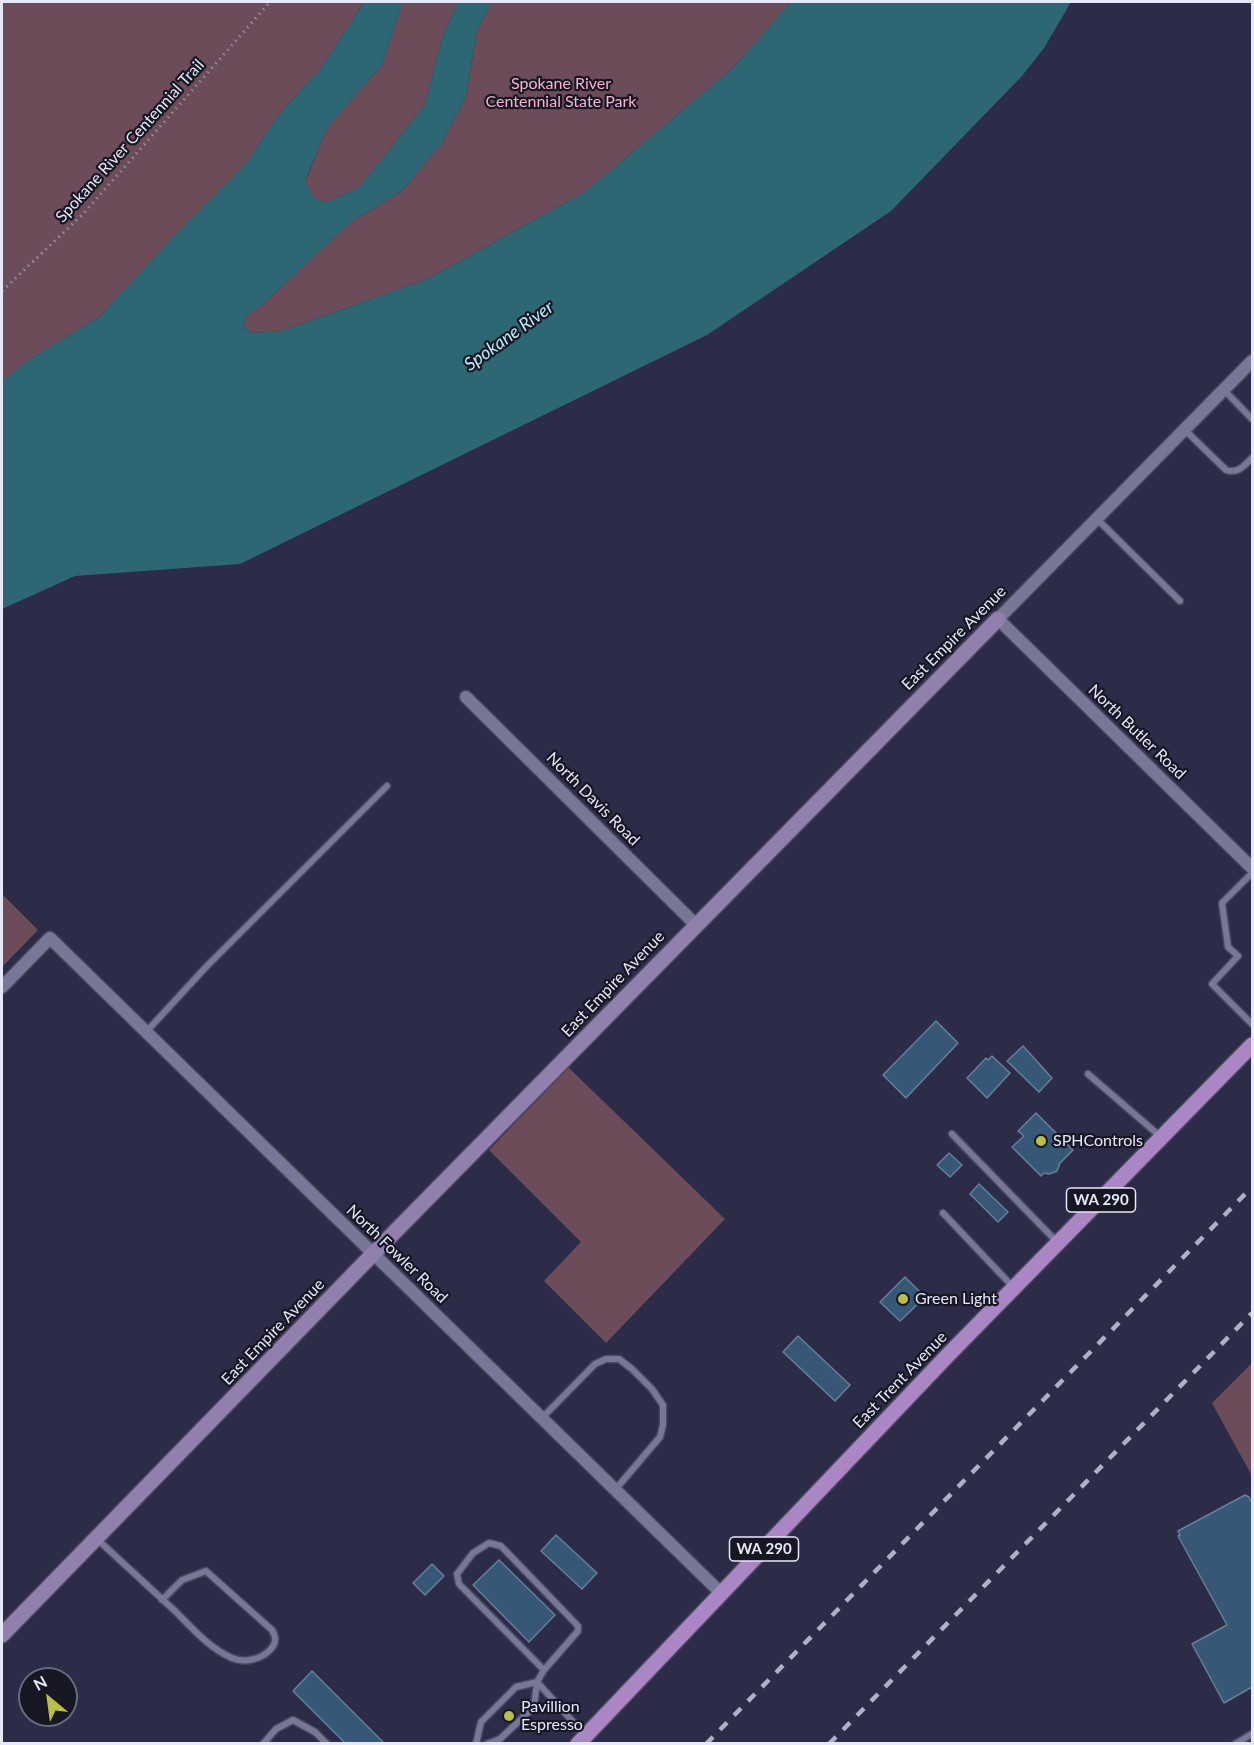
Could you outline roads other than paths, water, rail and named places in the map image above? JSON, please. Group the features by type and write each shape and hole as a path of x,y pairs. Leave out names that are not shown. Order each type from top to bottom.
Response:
{"main road":[{"name":"East Trent Avenue","path":"582,1740 1014,1288 1252,1045"}],"street":[{"name":"East Empire Avenue","path":"2,1635 373,1254 1252,361"},
{"name":"North Butler Road","path":"998,619 1252,868"},
{"name":"North Davis Road","path":"466,697 696,925"},
{"name":"North Fowler Road","path":"2,987 50,938 722,1594"}],"lane":[{"path":"1224,390 1252,419"},
{"path":"1185,430 1226,470 1232,472 1241,469 1252,458"},
{"path":"1097,518 1180,601"},
{"path":"146,1032 206,967 387,786"},
{"path":"1252,873 1222,903 1228,947 1238,956 1212,984 1252,1024"},
{"path":"1088,1074 1162,1138"},
{"path":"952,1134 1058,1243"},
{"path":"943,1213 1014,1288"},
{"path":"542,1419 595,1364 606,1359 618,1359 645,1382 663,1405 663,1425 660,1437 615,1490"},
{"path":"96,1538 162,1600 214,1648 234,1659 251,1660 265,1655 274,1646 276,1637 272,1630 206,1571 182,1580 162,1600"},
{"path":"487,1743 500,1739 534,1707 537,1682 543,1670 578,1631 578,1626 501,1546 489,1543 473,1553 457,1574 459,1584 543,1670"},
{"path":"537,1682 582,1740"},
{"path":"476,1743 481,1722 516,1687 537,1682"},
{"path":"263,1743 276,1729 293,1720 315,1732 327,1743"},
{"path":"1234,1743 1252,1734"}],"water":[{"name":"Spokane River","path":"364,2 403,2 382,65 327,128 305,181 314,198 325,203 359,188 425,105 442,38 458,2 492,2 477,30 466,96 442,143 402,191 351,222 260,307 246,316 244,328 253,333 282,331 428,279 585,192 732,69 791,2 1071,2 1044,48 1022,76 891,211 707,335 240,564 75,576 2,609 2,382 27,361 99,317 181,229 245,165 278,116 321,68"}],"railway":[{"path":"706,1744 1252,1187"},
{"path":"829,1744 1252,1313"}],"place":[{"name":"SPHControls","path":"1041,1141"},
{"name":"Green Light","path":"903,1299"},
{"name":"Pavillion Espresso","path":"509,1716"}],"park label":[{"name":"Spokane River Centennial State Park","path":"561,93"}]}
